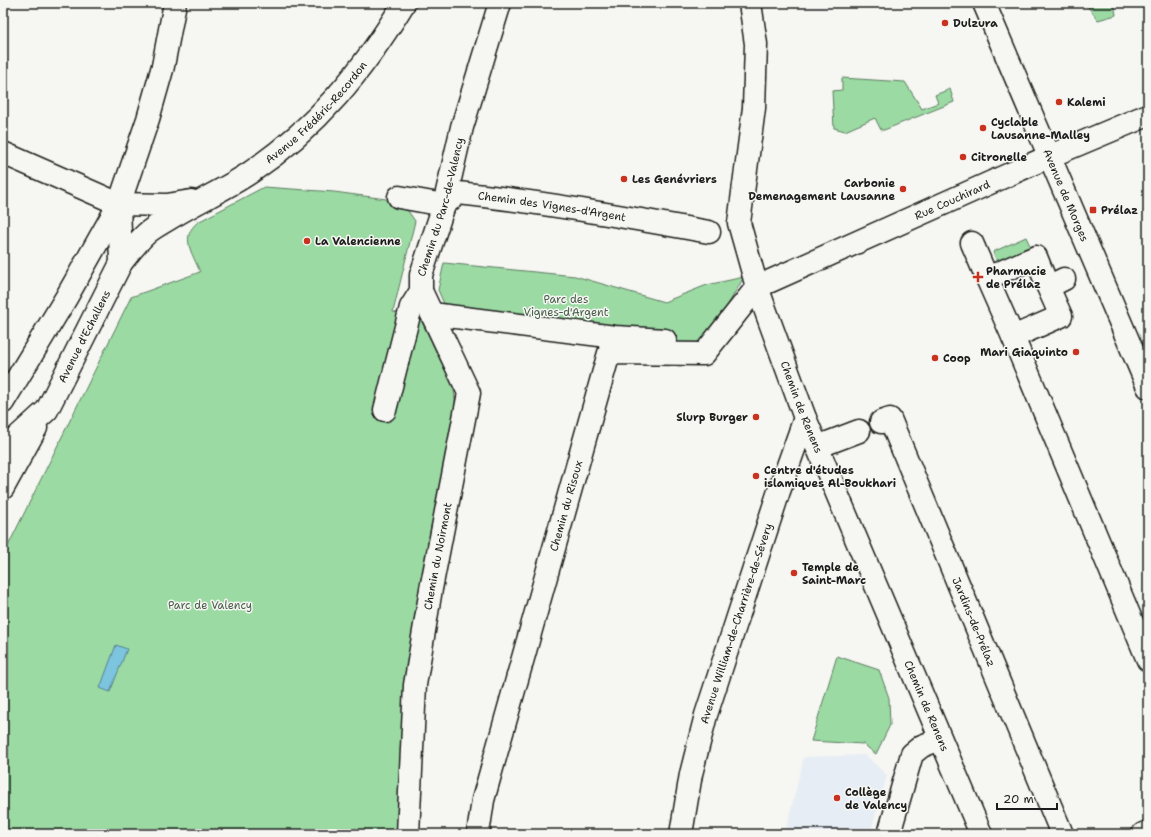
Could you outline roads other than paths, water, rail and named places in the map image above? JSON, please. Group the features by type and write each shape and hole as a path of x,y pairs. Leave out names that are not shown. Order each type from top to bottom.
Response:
{"street":[{"name":"Avenue d'Echallens","path":"3,402 66,298 119,204 148,119 163,66 175,3"},
{"name":"Avenue Frédéric-Recordon","path":"121,263 147,233 205,197 227,187 250,173 307,127 340,94 367,61 404,3"},
{"name":"Chemin du Parc-de-Valency","path":"385,410 411,307 421,291 421,275 444,205 462,127 500,3"},
{"name":"Chemin de Renens","path":"750,3 756,44 754,108 739,223 757,287 805,418 981,834"},
{"name":"Avenue de Morges","path":"984,3 1048,156 1148,387"},
{"name":"Rue Couchirard","path":"757,287 1048,156 1148,115"},
{"path":"3,153 119,204"},
{"name":"Chemin des Vignes-d'Argent","path":"444,205 458,193 584,209 709,232"},
{"name":"Avenue Frédéric-Recordon","path":"119,204 167,205 205,197"},
{"path":"399,197 444,205"},
{"name":"Avenue d'Echallens","path":"3,450 47,410 64,379 121,263 119,204"},
{"path":"972,243 1013,336 1148,660"},
{"path":"987,278 1036,257 1056,283 1061,316 1013,336"},
{"name":"Chemin du Risoux","path":"478,834 483,800 609,353 704,354 757,287"},
{"name":"Chemin du Noirmont","path":"408,834 415,686 431,589 470,393 421,291"},
{"path":"432,314 615,337 660,340 716,339"},
{"path":"3,488 47,410"},
{"name":"Avenue William-de-Charrière-de-Sévery","path":"681,834 691,774 706,715 776,498 805,418"},
{"name":"Jardins-de-Prélaz","path":"881,422 890,419 1062,834"},
{"path":"817,447 859,431"},
{"path":"889,834 912,754 922,746 940,739"},
{"path":"1143,834 1148,832"}],"water":[{"path":"116,645 127,649 110,692 100,688"}],"place":[{"name":"Dulzura","path":"945,23"},
{"name":"Kalemi","path":"1059,102"},
{"name":"Cyclable Lausanne-Malley","path":"983,128"},
{"name":"Citronelle","path":"963,157"},
{"name":"Les Genévriers","path":"624,179"},
{"name":"Carbonie Demenagement Lausanne","path":"903,189"},
{"name":"Prélaz","path":"1093,210"},
{"name":"La Valencienne","path":"307,241"},
{"name":"Pharmacie de Prélaz","path":"978,277"},
{"name":"Mari Giaquinto","path":"1076,352"},
{"name":"Coop","path":"935,358"},
{"name":"Slurp Burger","path":"756,417"},
{"name":"Centre d'études islamiques Al-Boukhari","path":"756,476"},
{"name":"Temple de Saint-Marc","path":"794,573"},
{"name":"Collège de Valency","path":"837,798"}],"park label":[{"name":"Parc des Vignes-d'Argent","path":"566,305"},
{"name":"Parc de Valency","path":"210,605"}]}
